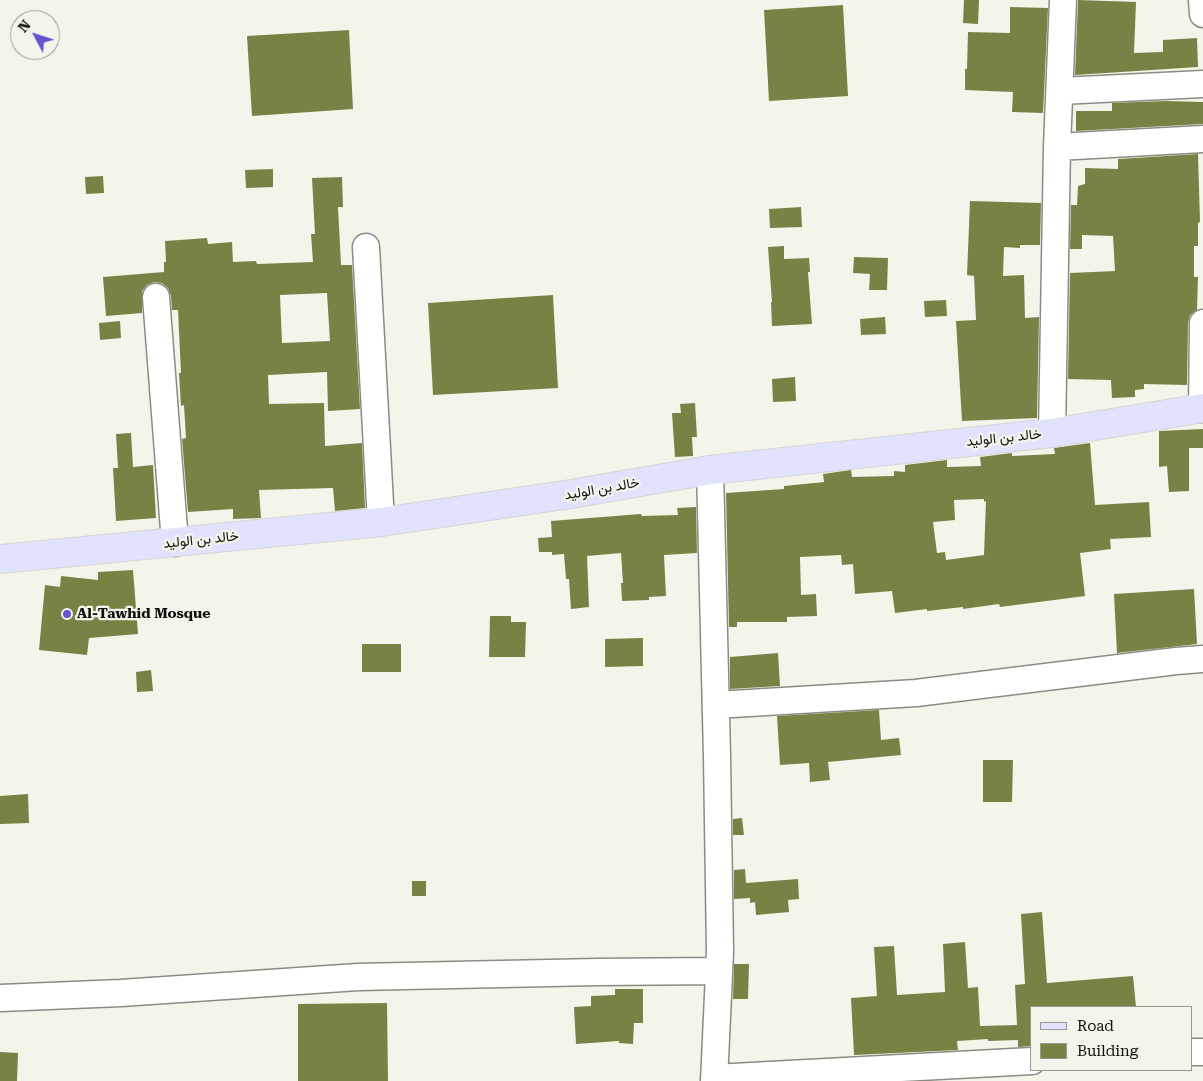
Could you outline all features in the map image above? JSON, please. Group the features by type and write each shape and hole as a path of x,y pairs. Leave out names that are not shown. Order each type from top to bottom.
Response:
{"main road":[{"name":"خالد بن الوليد","path":"0,559 381,522 571,494 710,470 1052,432 1202,408"}],"street":[{"path":"1052,432 1062,0"},
{"path":"1202,0 1203,14"},
{"path":"1060,90 1203,84"},
{"path":"1058,147 1203,139"},
{"path":"366,247 381,522"},
{"path":"156,297 175,543"},
{"path":"1202,408 1203,323"},
{"path":"710,470 720,952 714,1080 1030,1061"},
{"path":"716,706 916,693 1176,660 1203,659"},
{"path":"0,998 121,993 358,977 719,971"}],"building":[{"path":"964,0 979,0 978,24 963,23"},
{"path":"1078,0 1136,2 1134,53 1163,52 1163,40 1197,38 1198,67 1075,75"},
{"path":"843,5 848,96 769,101 764,10"},
{"path":"1010,7 1048,8 1043,113 1012,112 1013,92 965,90 968,32 1010,33"},
{"path":"349,30 353,109 252,116 247,36"},
{"path":"1203,102 1203,124 1076,131 1076,111 1112,111 1112,103"},
{"path":"1198,154 1200,222 1198,223 1198,246 1194,246 1194,277 1198,277 1197,310 1190,315 1188,323 1187,385 1144,384 1144,389 1135,390 1135,397 1112,398 1111,380 1068,379 1070,273 1115,271 1113,236 1082,235 1082,249 1070,249 1071,205 1077,205 1078,186 1085,184 1085,168 1118,169 1118,159"},
{"path":"273,169 273,187 246,188 245,170"},
{"path":"103,176 104,193 86,194 85,177"},
{"path":"342,177 343,207 338,207 341,265 352,265 360,409 328,411 327,372 268,375 269,404 324,403 325,446 362,443 365,508 335,511 333,488 259,490 261,518 233,519 233,509 188,512 182,439 186,438 184,405 181,406 178,310 172,310 171,296 168,288 162,283 154,282 147,285 142,291 142,313 106,316 103,277 164,272 164,262 166,262 165,241 207,238 208,244 232,242 233,262 256,261 257,264 313,262 311,234 315,234 312,178","holes":["327,293 330,341 282,343 280,295"]},
{"path":"970,201 1041,203 1040,245 1020,245 1020,248 1004,247 1003,276 1024,275 1025,318 1039,317 1037,418 962,421 956,321 976,320 974,276 967,275"},
{"path":"801,207 802,227 770,228 769,209"},
{"path":"784,246 784,259 809,258 810,272 808,272 812,324 772,326 768,247"},
{"path":"854,257 888,258 887,290 869,290 870,274 853,273"},
{"path":"553,295 558,388 433,395 428,303"},
{"path":"946,300 947,316 925,317 924,301"},
{"path":"885,317 886,334 861,335 860,319"},
{"path":"120,321 121,338 100,340 99,323"},
{"path":"795,377 796,401 773,402 772,379"},
{"path":"695,403 697,437 692,437 693,456 675,457 672,413 681,413 680,404"},
{"path":"1203,429 1203,448 1189,448 1189,491 1169,492 1167,466 1159,467 1159,431"},
{"path":"131,433 133,467 153,465 156,518 116,521 113,468 118,468 116,434"},
{"path":"1090,443 1095,505 1149,502 1151,537 1110,539 1111,549 1080,553 1085,596 1000,607 999,604 963,609 963,607 927,611 927,609 895,613 892,591 855,594 853,564 842,565 841,555 800,557 801,595 816,594 817,616 787,617 787,622 737,622 737,627 729,627 726,493 784,489 784,486 824,482 823,474 851,470 852,477 894,476 894,471 905,472 905,465 947,460 947,467 981,466 980,457 1012,453 1012,456 1055,454 1054,448","holes":["984,499 984,502 986,501 984,555 946,560 945,552 937,553 933,522 955,520 954,500"]},
{"path":"696,507 697,553 664,555 666,596 649,597 649,600 622,601 621,553 587,556 589,607 571,609 569,579 566,579 564,554 552,555 552,552 539,552 538,538 552,537 551,521 641,514 642,516 678,515 677,508"},
{"path":"133,570 138,634 89,638 87,655 39,650 45,585 60,587 61,576 98,580 98,572"},
{"path":"1194,589 1197,644 1117,653 1114,594"},
{"path":"490,616 511,616 511,622 526,622 525,657 489,657"},
{"path":"643,638 643,666 605,667 605,639"},
{"path":"362,644 401,644 401,672 362,672"},
{"path":"778,653 780,686 730,689 730,657"},
{"path":"151,670 153,691 137,692 136,672"},
{"path":"879,710 881,740 899,738 901,755 828,762 830,780 810,782 809,763 780,765 777,716"},
{"path":"983,760 1013,760 1012,802 983,802"},
{"path":"28,794 29,823 0,824 0,796"},
{"path":"742,818 744,835 733,835 733,819"},
{"path":"745,869 746,883 798,879 799,899 788,900 789,912 756,915 755,902 750,903 750,898 734,899 734,870"},
{"path":"412,881 426,881 426,896 412,896"},
{"path":"1042,912 1047,983 1133,976 1136,1006 1030,1006 1030,1046 1018,1047 1018,1040 988,1041 988,1039 957,1041 958,1050 854,1055 851,998 877,996 874,947 894,946 897,995 945,992 943,944 965,942 968,988 978,987 980,1026 1017,1025 1015,985 1025,984 1021,914"},
{"path":"734,964 749,964 748,999 733,999"},
{"path":"615,989 643,989 643,1023 634,1023 633,1044 619,1043 619,1041 576,1044 574,1007 591,1006 591,996 615,995"},
{"path":"387,1003 388,1081 298,1081 298,1004"},
{"path":"0,1052 18,1053 17,1081 0,1081"}],"place":[{"name":"Al-Tawhid Mosque","path":"67,614"}]}
